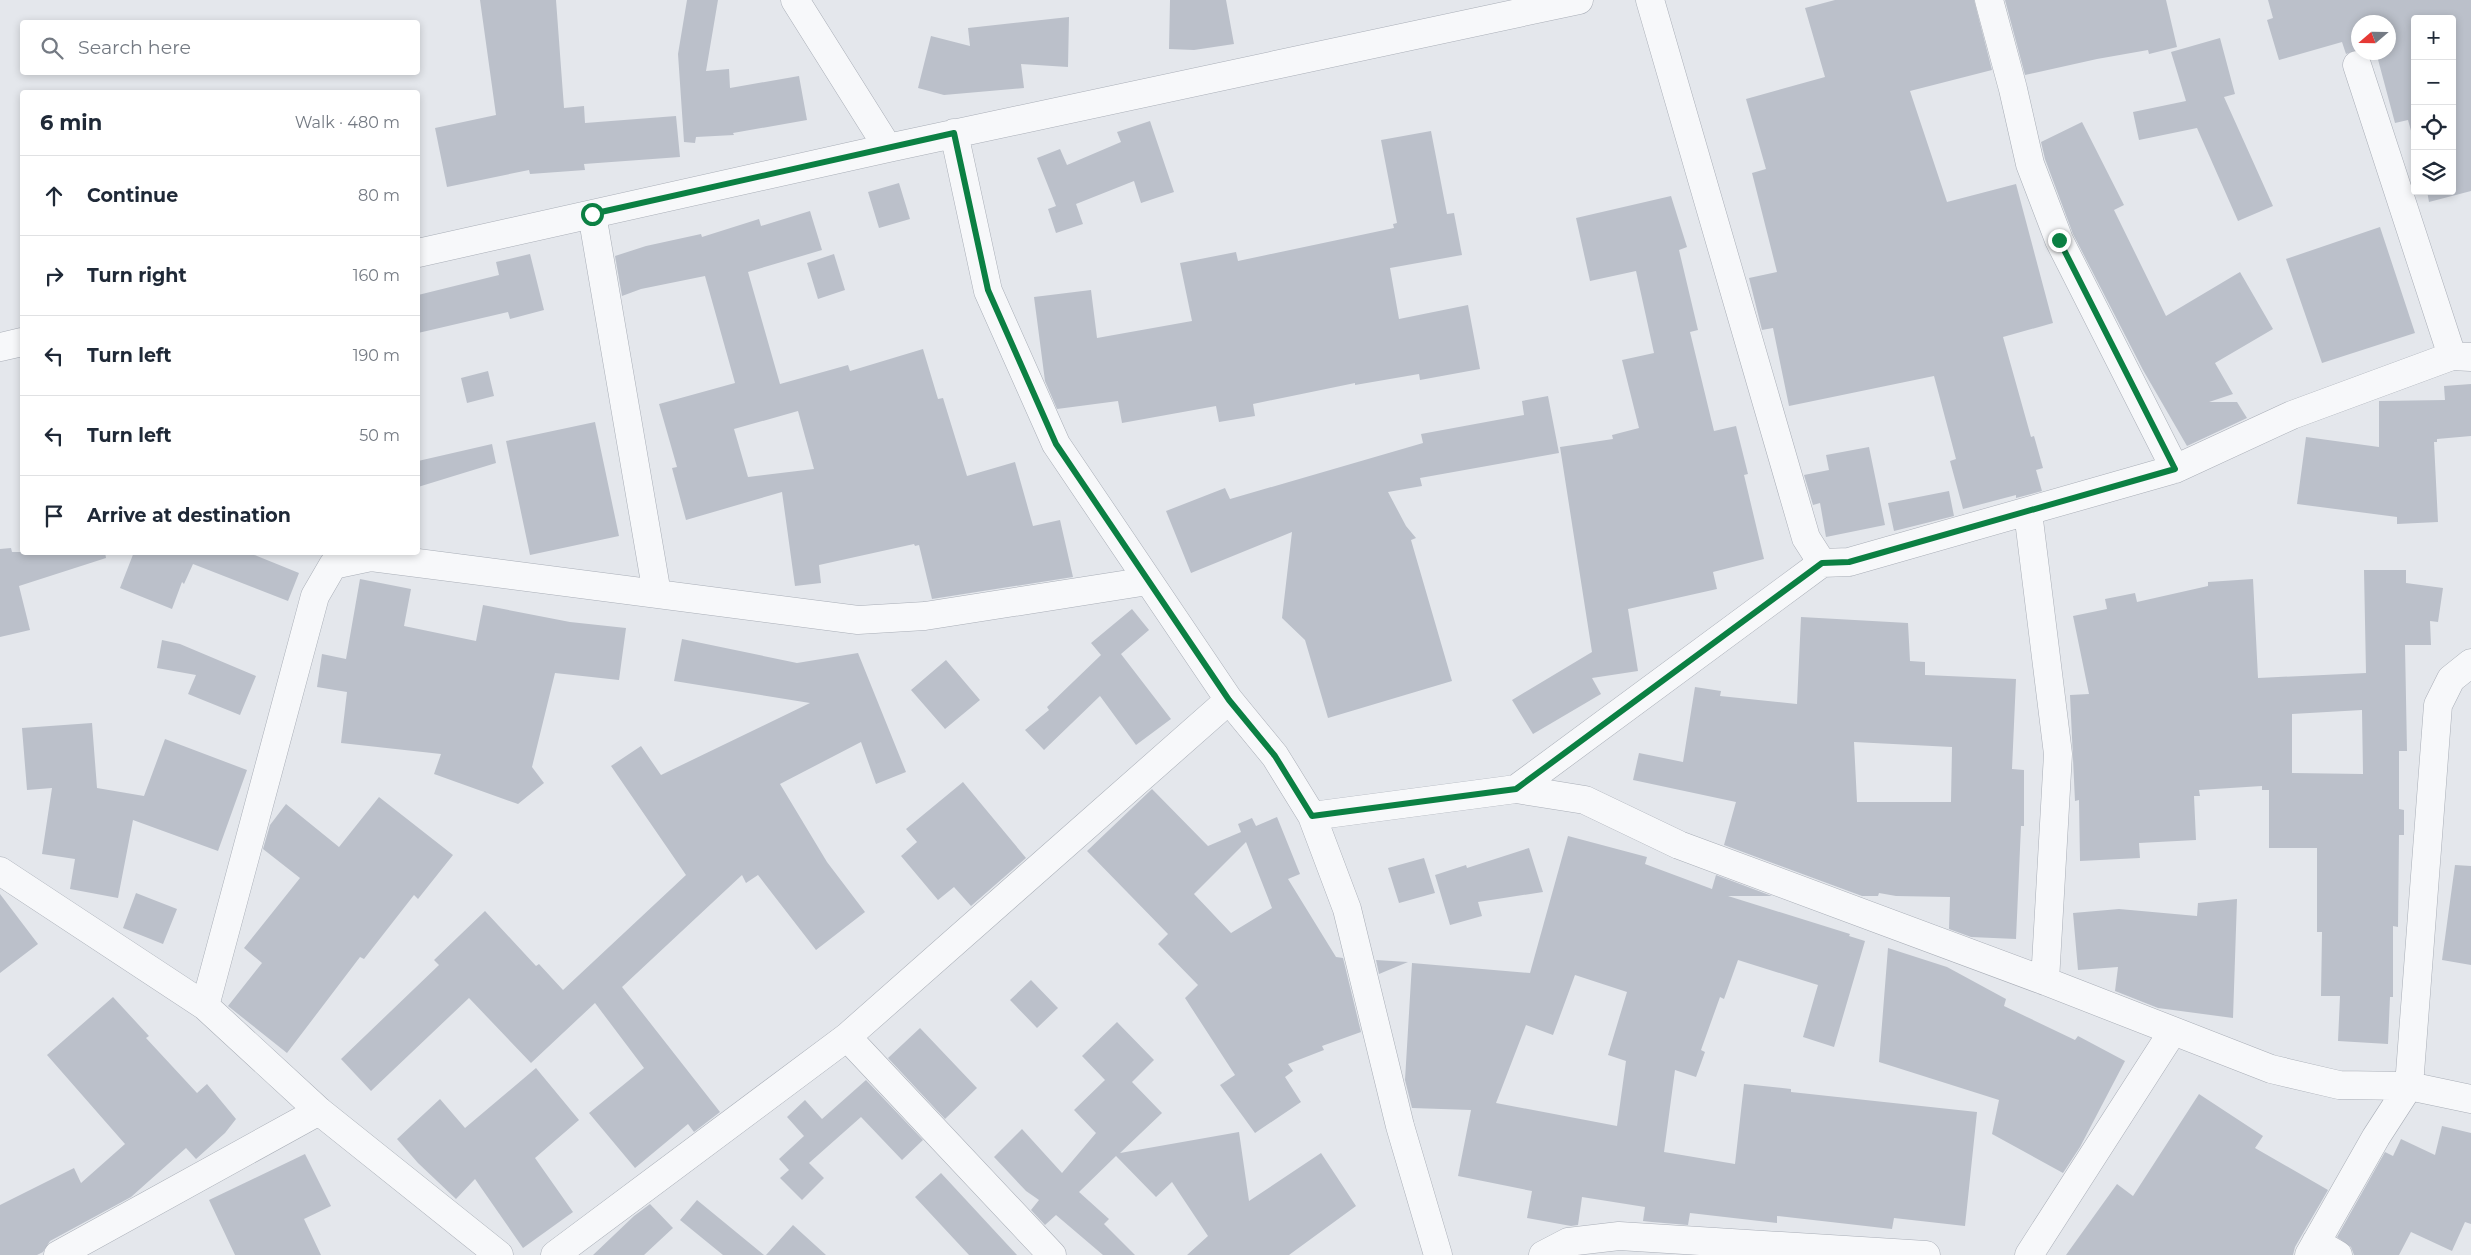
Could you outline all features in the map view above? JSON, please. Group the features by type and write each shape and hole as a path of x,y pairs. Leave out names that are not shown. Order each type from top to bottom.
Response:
{"street":[{"path":"795,0 888,148"},
{"path":"420,253 954,133 1579,0"},
{"path":"1650,0 1806,538 1822,563"},
{"path":"1988,0 2013,89 2030,164 2059,240 2175,469"},
{"path":"1516,789 1822,563 1849,562 2175,469 2292,415 2461,357 2357,65"},
{"path":"954,133 988,290 1056,444 1229,700 1275,756 1312,816 1347,909 1400,1126 1438,1255"},
{"path":"592,214 657,594"},
{"path":"0,347 20,342"},
{"path":"2028,512 2058,754 2045,981"},
{"path":"204,1006 314,596 333,566 371,557 858,620 926,616 1148,581"},
{"path":"2321,1251 2376,1137 2409,1086 2438,705 2451,679 2471,663"},
{"path":"555,1255 847,1037 1229,700"},
{"path":"1312,816 1516,789 1585,800 1679,844 2045,981 2271,1069 2339,1085 2409,1086 2471,1099"},
{"path":"0,871 204,1006 319,1111 499,1255"},
{"path":"2029,1255 2174,1031"},
{"path":"847,1037 1052,1255"},
{"path":"58,1255 319,1111"},
{"path":"1544,1255 1568,1242 1619,1236 1926,1255"}],"building":[{"path":"480,0 556,0 564,108 584,106 585,123 676,116 680,157 584,164 585,170 530,174 529,170 447,187 435,128 496,115"},
{"path":"687,0 718,0 706,71 729,69 730,88 799,76 807,120 733,133 734,135 696,137 695,143 684,142 678,54"},
{"path":"1170,0 1226,0 1234,44 1194,50 1169,49"},
{"path":"1835,0 1974,0 1992,70 1910,91 1947,202 2016,184 2053,323 2003,337 2031,437 2034,436 2043,468 2036,470 2042,491 2016,498 2016,495 1963,509 1950,461 1956,459 1934,376 1789,406 1773,328 1762,330 1749,278 1777,272 1752,173 1766,169 1746,99 1825,77 1805,8"},
{"path":"2005,0 2166,0 2177,47 2149,54 2148,50 2097,59 2025,75"},
{"path":"2268,0 2471,0 2471,191 2456,195 2456,15 2411,15 2411,131 2408,120 2395,123 2378,60 2396,60 2396,15 2351,15 2351,52 2346,54 2342,42 2279,60 2267,20 2273,18"},
{"path":"1069,17 1068,67 1021,64 1024,88 944,95 918,88 931,36 970,46 968,28"},
{"path":"2220,38 2235,94 2224,97 2273,206 2238,221 2197,128 2139,140 2133,112 2186,101 2171,52"},
{"path":"1150,121 1174,192 1141,203 1134,181 1076,204 1083,224 1056,233 1048,209 1056,206 1037,158 1060,149 1067,165 1121,142 1117,132"},
{"path":"2082,122 2124,205 2114,210 2166,316 2240,272 2273,329 2215,363 2233,394 2209,402 2237,402 2247,418 2187,446 2143,370 2073,234 2045,159 2041,142"},
{"path":"1431,131 1447,214 1454,213 1462,255 1390,268 1399,319 1468,305 1480,369 1420,380 1419,374 1355,385 1355,383 1253,404 1255,416 1219,422 1216,406 1122,423 1118,401 1057,409 1045,381 1034,297 1091,290 1097,338 1192,321 1180,263 1236,252 1238,261 1394,228 1393,224 1397,223 1381,140"},
{"path":"899,183 910,219 879,228 868,192"},
{"path":"2428,195 2456,195 2429,202"},
{"path":"1671,196 1687,247 1679,250 1698,330 1690,332 1714,431 1736,426 1748,474 1744,475 1764,559 1713,572 1717,589 1628,609 1638,671 1592,678 1601,694 1533,734 1512,700 1592,652 1560,447 1613,439 1612,435 1639,428 1622,360 1654,353 1636,271 1590,281 1576,218"},
{"path":"810,211 822,250 748,272 780,384 848,365 850,371 923,349 938,399 943,398 967,476 1015,462 1033,526 1060,520 1073,577 932,599 919,545 915,546 914,544 819,565 821,583 795,586 782,492 686,520 672,468 677,467 659,404 735,383 705,276 641,289 622,296 615,256 646,246 701,234 702,237 759,219 761,226","holes":["798,411 814,469 748,477 734,429"]},
{"path":"2380,227 2415,333 2322,363 2286,259"},
{"path":"530,254 544,310 510,319 508,312 420,333 420,295 499,275 496,262"},
{"path":"834,254 845,290 818,299 807,263"},
{"path":"488,371 494,396 467,403 461,378"},
{"path":"2471,384 2471,436 2437,439 2437,442 2434,442 2438,522 2397,524 2397,517 2297,504 2306,437 2379,447 2379,401 2445,400 2444,386"},
{"path":"1548,396 1559,453 1420,478 1422,486 1388,492 1406,526 1416,538 1411,540 1452,681 1328,718 1305,640 1282,618 1292,532 1191,573 1166,511 1225,488 1230,499 1423,443 1421,434 1524,415 1522,401"},
{"path":"595,422 619,536 530,555 506,441"},
{"path":"492,444 496,463 420,486 420,461"},
{"path":"1869,447 1885,525 1826,537 1820,503 1813,505 1804,475 1829,470 1826,455"},
{"path":"1949,491 1954,516 1894,531 1888,503"},
{"path":"11,548 12,552 20,552 20,555 106,555 106,558 19,586 30,630 0,637 0,549"},
{"path":"133,555 254,555 299,573 288,601 193,564 184,584 182,582 172,609 120,588"},
{"path":"2364,570 2406,570 2406,583 2443,588 2438,622 2430,621 2431,645 2405,645 2407,751 2399,751 2399,809 2404,810 2404,835 2399,835 2398,927 2393,926 2393,997 2390,997 2388,1044 2338,1041 2340,996 2321,996 2322,932 2317,932 2317,848 2269,848 2269,790 2262,790 2262,786 2199,790 2200,796 2194,796 2196,840 2139,843 2140,858 2080,861 2079,800 2075,801 2070,695 2089,694 2073,616 2107,609 2105,599 2135,593 2137,602 2208,586 2208,582 2253,579 2258,678 2366,673","holes":["2362,710 2363,774 2292,773 2292,714"]},
{"path":"360,579 411,589 404,626 476,641 483,605 570,622 626,628 619,680 555,673 532,767 544,783 518,804 434,774 441,754 341,743 347,692 317,687 322,654 346,659"},
{"path":"1132,609 1149,630 1121,654 1171,719 1136,745 1100,696 1044,750 1025,730 1049,710 1047,707 1101,655 1091,643"},
{"path":"1801,617 1908,623 1910,661 1925,662 1925,675 2016,679 2012,769 2024,770 2024,826 2021,826 2016,939 1971,937 1949,929 1950,897 1896,896 1879,893 1878,896 1862,896 1724,845 1736,802 1633,780 1639,753 1683,762 1695,687 1721,691 1720,696 1797,704","holes":["1854,742 1952,747 1951,802 1857,802"]},
{"path":"682,639 797,663 858,653 906,772 876,784 861,742 780,784 827,862 865,912 816,950 758,875 746,883 742,875 622,987 720,1112 694,1132 688,1124 635,1168 589,1113 644,1068 595,1003 531,1063 469,998 371,1091 341,1059 439,965 434,960 485,911 536,966 539,964 563,990 686,875 611,766 641,746 661,775 810,703 674,681"},
{"path":"162,640 180,644 256,676 240,715 188,694 196,675 157,668"},
{"path":"946,660 980,700 945,729 911,690"},
{"path":"92,723 97,788 144,796 165,739 247,770 218,851 133,820 118,898 70,889 75,859 42,854 52,788 27,790 22,728"},
{"path":"963,782 1026,858 971,906 954,887 938,900 901,856 917,842 906,829"},
{"path":"1152,789 1208,846 1241,832 1238,824 1252,818 1256,826 1277,817 1300,874 1288,879 1336,957 1343,958 1361,1032 1322,1046 1324,1050 1288,1064 1293,1071 1285,1077 1301,1102 1255,1133 1220,1085 1235,1075 1185,998 1198,985 1158,944 1168,934 1087,851","holes":["1246,842 1272,908 1231,933 1194,894"]},
{"path":"379,797 453,855 418,899 414,895 364,959 360,957 287,1053 228,1006 262,963 244,948 300,878 263,849 270,825 286,804 339,847"},
{"path":"1568,836 1647,857 1645,864 1712,889 1716,875 1772,896 1728,896 1850,934 1849,936 1865,941 1834,1047 1803,1037 1818,985 1738,960 1724,999 1720,997 1701,1050 1705,1052 1696,1077 1675,1070 1664,1152 1735,1164 1744,1084 1791,1089 1791,1092 1977,1112 1965,1226 1894,1218 1892,1229 1777,1216 1777,1223 1690,1213 1688,1225 1643,1221 1645,1207 1582,1197 1578,1225 1571,1226 1527,1218 1532,1191 1458,1176 1471,1110 1412,1108 1405,1080 1412,963 1530,973","holes":["1575,975 1627,992 1608,1055 1626,1061 1617,1126 1496,1103 1526,1025 1553,1035"]},
{"path":"1529,848 1543,892 1478,902 1482,916 1450,925 1435,875 1466,865 1467,868"},
{"path":"1424,858 1435,893 1399,903 1388,868"},
{"path":"2455,865 2471,866 2471,965 2442,960"},
{"path":"136,893 177,909 163,944 123,928"},
{"path":"0,894 38,944 0,973"},
{"path":"2237,899 2233,1018 2158,1008 2115,991 2118,967 2078,970 2073,913 2119,909 2197,916 2198,903"},
{"path":"1888,948 1947,967 2006,999 2004,1006 2075,1040 2078,1036 2125,1061 2080,1147 2063,1173 1992,1134 1999,1100 1879,1062"},
{"path":"1376,960 1408,962 1379,974"},
{"path":"1031,980 1058,1008 1037,1028 1010,1000"},
{"path":"113,997 149,1036 146,1038 197,1093 207,1084 236,1119 225,1133 196,1159 186,1148 131,1197 50,1241 43,1252 37,1255 0,1255 0,1205 74,1168 81,1183 125,1144 47,1055"},
{"path":"1117,1022 1154,1060 1132,1082 1162,1113 1120,1153 1239,1132 1249,1201 1321,1153 1356,1206 1289,1255 1187,1255 1208,1236 1172,1182 1156,1197 1116,1156 1079,1192 1109,1219 1104,1224 1135,1255 1103,1255 1056,1215 1045,1225 1031,1210 1039,1200 1026,1191 994,1157 1022,1129 1062,1173 1096,1133 1074,1110 1105,1080 1082,1056"},
{"path":"920,1028 977,1088 945,1119 888,1058"},
{"path":"536,1068 579,1120 535,1158 573,1212 523,1248 475,1179 456,1199 418,1163 397,1139 440,1099 465,1128"},
{"path":"866,1080 923,1140 902,1160 861,1117 809,1163 824,1178 802,1200 780,1178 789,1170 779,1159 804,1136 787,1117 805,1100 822,1119"},
{"path":"2199,1094 2263,1136 2255,1148 2328,1190 2295,1247 2293,1255 2066,1255 2117,1184 2133,1196"},
{"path":"2442,1126 2471,1133 2471,1224 2465,1222 2452,1251 2411,1232 2399,1255 2354,1255 2351,1247 2337,1237 2385,1152 2393,1156 2401,1139 2435,1155"},
{"path":"305,1154 331,1206 304,1219 321,1255 235,1255 209,1200"},
{"path":"941,1173 1017,1255 969,1255 915,1197"},
{"path":"697,1200 764,1255 723,1255 680,1220"},
{"path":"650,1204 673,1228 644,1255 593,1255 634,1216"},
{"path":"793,1225 826,1255 766,1255"}],"route":[{"path":"592,214 954,133 988,290 1056,444 1229,700 1275,756 1312,816 1516,789 1822,563 1849,562 2175,469 2059,240"}]}
